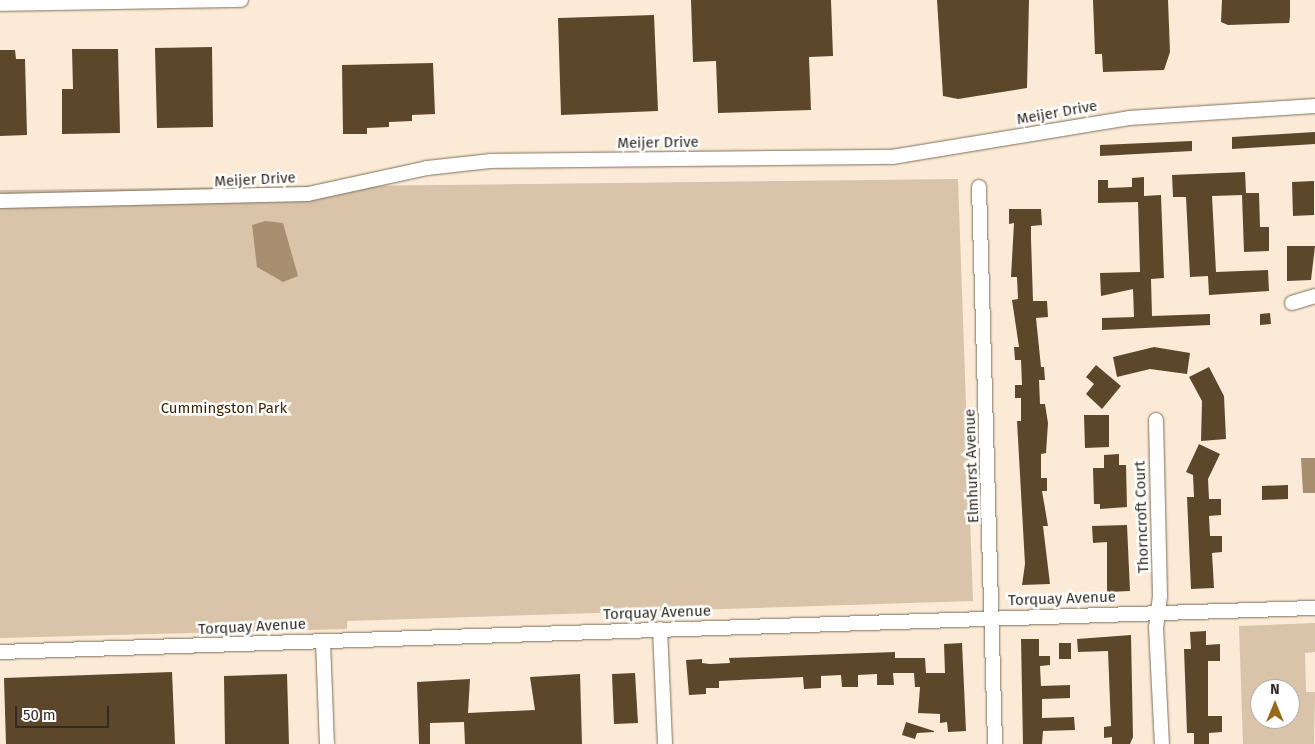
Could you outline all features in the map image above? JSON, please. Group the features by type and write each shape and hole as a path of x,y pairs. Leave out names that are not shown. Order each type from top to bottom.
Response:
{"street":[{"path":"0,4 242,0"},
{"name":"Meijer Drive","path":"0,202 308,194 427,168 490,161 892,157 1129,118 1315,106"},
{"name":"Elmhurst Avenue","path":"979,187 995,744"},
{"path":"1292,303 1315,296"},
{"name":"Thorncroft Court","path":"1156,420 1158,613 1162,744"},
{"name":"Torquay Avenue","path":"0,652 1315,608"},
{"path":"660,629 665,744"},
{"path":"323,641 327,744"}],"green space":[{"name":"Cummingston Park","path":"958,179 973,601 347,621 347,629 0,638 0,190"},
{"path":"1315,623 1315,652 1305,653 1306,692 1315,692 1314,744 1243,744 1239,626"}],"shaded area":[{"path":"265,221 283,223 298,276 283,282 257,267 252,225"},
{"path":"1301,458 1315,458 1315,493 1303,493"}],"building":[{"path":"691,0 831,0 833,56 809,57 811,110 718,113 716,61 693,62"},
{"path":"937,0 1029,0 1027,88 958,99 943,96"},
{"path":"1093,0 1168,0 1170,52 1164,70 1103,72 1102,54 1095,54"},
{"path":"1222,0 1290,0 1289,23 1228,25 1221,22"},
{"path":"654,15 658,111 561,115 558,18"},
{"path":"212,47 213,127 157,128 155,48"},
{"path":"72,49 118,49 120,133 62,134 62,89 73,89"},
{"path":"0,50 15,50 16,59 25,59 27,135 0,136"},
{"path":"433,63 435,114 412,115 412,121 389,122 389,127 367,128 367,134 343,134 342,65"},
{"path":"1315,132 1315,144 1232,149 1232,137"},
{"path":"1192,141 1192,151 1100,156 1100,145"},
{"path":"1245,172 1246,193 1259,193 1260,227 1269,227 1269,251 1244,252 1242,195 1212,196 1216,272 1268,270 1269,291 1209,295 1208,276 1190,277 1186,197 1173,197 1172,175"},
{"path":"1144,177 1144,196 1161,195 1164,278 1151,279 1152,316 1210,314 1210,325 1102,330 1102,318 1134,317 1133,289 1101,296 1100,273 1140,272 1138,202 1098,203 1098,180 1108,180 1108,188 1132,187 1132,178"},
{"path":"1314,181 1314,215 1293,216 1292,182"},
{"path":"1009,209 1041,209 1042,225 1031,226 1031,239 1033,301 1047,301 1048,317 1036,318 1041,367 1044,367 1045,380 1039,380 1040,404 1045,404 1048,423 1046,453 1041,454 1041,478 1047,478 1047,491 1042,491 1048,526 1043,526 1050,584 1022,585 1025,564 1017,421 1021,421 1021,398 1015,398 1015,385 1022,385 1021,360 1015,360 1014,347 1019,347 1012,300 1018,299 1017,277 1011,277 1014,223 1009,224"},
{"path":"1287,246 1315,246 1311,280 1287,281"},
{"path":"1270,313 1271,324 1260,325 1260,314"},
{"path":"1154,347 1190,353 1187,374 1150,369 1117,377 1113,357"},
{"path":"1096,365 1121,386 1102,409 1086,394 1094,384 1086,377"},
{"path":"1209,367 1224,396 1226,439 1201,441 1202,401 1189,377"},
{"path":"1084,415 1109,415 1109,447 1085,448"},
{"path":"1199,444 1220,454 1208,479 1209,499 1221,499 1221,515 1209,516 1210,536 1222,536 1222,552 1212,553 1214,588 1191,589 1187,497 1194,497 1193,475 1186,472"},
{"path":"1119,454 1119,465 1126,465 1127,507 1100,509 1100,504 1094,504 1093,468 1104,468 1104,455"},
{"path":"1288,485 1288,499 1262,500 1262,486"},
{"path":"1127,525 1130,591 1107,592 1107,542 1093,543 1092,526"},
{"path":"1206,631 1206,645 1220,644 1220,661 1208,661 1208,716 1222,716 1222,732 1209,733 1209,744 1194,744 1194,733 1187,733 1184,649 1191,649 1190,632"},
{"path":"1131,635 1133,737 1130,744 1112,744 1112,737 1104,738 1104,727 1111,726 1108,651 1078,652 1077,639"},
{"path":"1021,639 1039,639 1039,656 1050,656 1050,665 1040,666 1041,686 1070,685 1070,698 1042,699 1042,718 1074,717 1075,730 1043,731 1042,744 1023,744"},
{"path":"962,643 966,731 948,732 947,722 940,723 940,714 918,713 920,687 915,687 914,673 893,673 894,685 877,685 877,674 858,675 858,687 842,687 841,675 821,676 821,688 804,689 803,677 719,681 719,688 706,688 706,694 689,695 686,660 702,659 702,663 710,664 730,663 729,658 895,652 895,658 925,658 926,673 945,673 944,644"},
{"path":"1059,643 1071,643 1071,659 1059,659"},
{"path":"172,672 175,744 6,744 4,678"},
{"path":"635,673 638,723 614,724 612,674"},
{"path":"287,674 289,744 225,744 224,676"},
{"path":"580,674 582,744 465,744 464,722 430,723 430,744 419,744 417,682 470,679 468,713 535,710 530,677"},
{"path":"906,722 934,732 917,733 915,739 902,735"}]}
